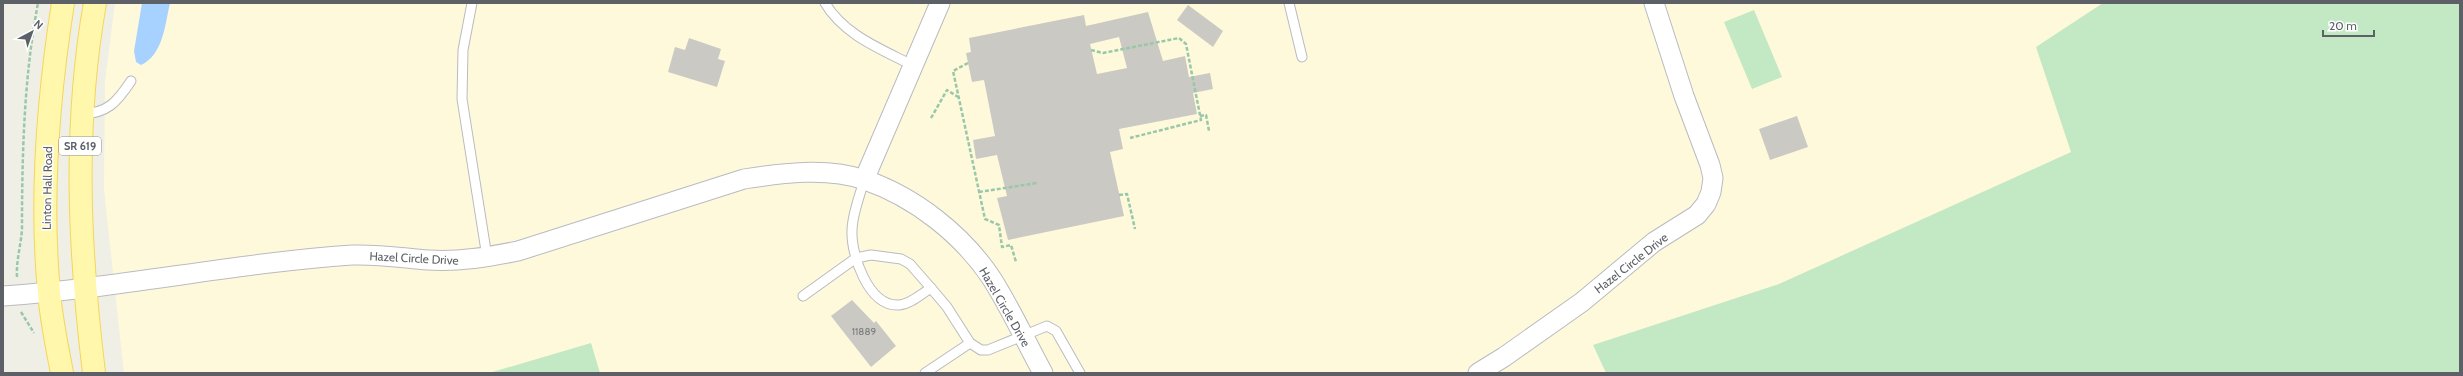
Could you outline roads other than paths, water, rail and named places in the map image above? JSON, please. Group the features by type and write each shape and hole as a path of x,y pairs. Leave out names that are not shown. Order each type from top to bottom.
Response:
{"main road":[{"name":"Linton Hall Road","path":"62,373 49,293 45,212 47,147 53,71 63,3"},
{"name":"SR 619","path":"94,373 84,289 79,174 87,49 95,3"}],"street":[{"path":"864,180 912,65 940,3"},
{"name":"Hazel Circle Drive","path":"1478,373 1504,358 1582,302 1654,242 1697,215 1706,204 1711,192 1713,178 1710,165 1684,96 1654,3"},
{"name":"Hazel Circle Drive","path":"3,296 84,289 353,255 381,255 429,260 487,258 518,251 744,179 776,174 810,173 864,180 923,210 948,230 976,258 992,280 1043,373"}],"lane":[{"path":"472,3 463,50 462,99 487,258"},
{"path":"825,3 843,24 860,38 912,65"},
{"path":"1289,3 1302,57"},
{"path":"82,114 94,114 108,109 131,81"},
{"path":"864,180 852,228 852,243 864,279 886,303 901,305 910,302 931,288"},
{"path":"803,296 856,258 871,255 901,259 910,264 947,307 970,343 981,350 988,350 1047,326 1056,331 1080,373"},
{"path":"925,373 970,343"}],"water":[{"path":"142,3 170,3 159,47 148,60 141,65 136,62 134,51"}]}
